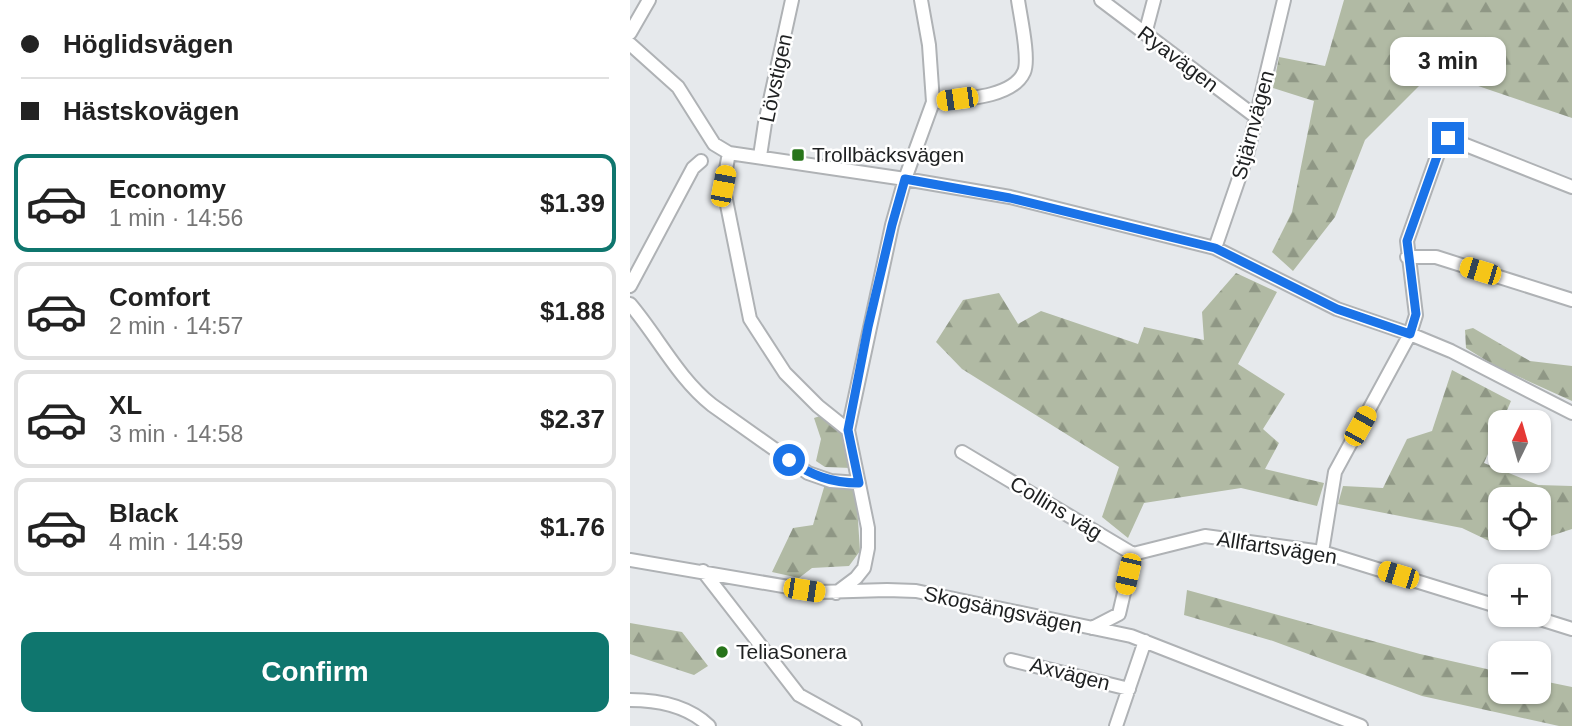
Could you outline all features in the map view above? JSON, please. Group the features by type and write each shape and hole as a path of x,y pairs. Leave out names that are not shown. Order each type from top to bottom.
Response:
{"street":[{"path":"630,33 649,0"},
{"name":"Lövstigen","path":"761,156 765,123 792,0"},
{"path":"836,593 856,578 864,568 868,548 868,528 848,430 892,225 905,179 933,102 929,45 921,0"},
{"path":"933,102 1010,89 1025,71 1018,0"},
{"name":"Ryavägen","path":"1101,0 1256,117"},
{"path":"1145,34 1154,0"},
{"name":"Stjärnvägen","path":"1215,248 1247,155 1284,0"},
{"path":"630,44 678,87 714,144 729,153 905,179 1010,198 1215,248 1337,309 1451,351 1572,413"},
{"path":"1322,552 1335,472 1410,334 1416,314 1407,241 1440,148 1448,138 1572,187"},
{"path":"729,153 723,186 750,319 782,369 818,406 848,430"},
{"path":"630,286 693,167 701,161"},
{"path":"1408,257 1436,257 1572,300"},
{"path":"630,304 686,379 712,405 808,473 831,481 859,483"},
{"name":"Collins väg","path":"962,452 1133,554"},
{"name":"Allfartsvägen","path":"1133,554 1205,536 1322,552 1488,603"},
{"path":"1131,636 1119,614 1133,554"},
{"name":"Skogsängsvägen","path":"630,560 799,589 836,593 887,590 916,592 1131,636 1361,726"},
{"path":"864,568 878,586 887,590"},
{"path":"703,571 799,695 855,726"},
{"path":"1092,628 1119,614"},
{"path":"1551,622 1572,629"},
{"name":"Axvägen","path":"1121,724 1145,641"},
{"name":"Axvägen","path":"1011,660 1129,689"},
{"path":"630,700 656,700 698,715 709,726"}],"green space":[{"path":"1344,0 1572,0 1572,118 1434,71 1365,140 1335,217 1293,271 1272,252 1292,212 1314,101 1273,88 1279,57 1325,66"},
{"path":"1236,273 1277,292 1238,364 1285,394 1263,429 1279,443 1265,469 1324,483 1317,506 1241,488 1144,503 1128,538 1102,517 1119,467 962,369 936,342 963,300 999,293 1018,324 1041,311 1138,344 1144,327 1204,340 1202,312"},
{"path":"1473,328 1530,361 1572,366 1572,401 1495,366 1466,348 1465,330"},
{"path":"1452,370 1511,401 1507,410 1488,410 1488,454 1484,463 1488,465 1488,473 1509,473 1538,485 1572,486 1572,529 1551,536 1551,487 1488,487 1488,540 1462,528 1338,504 1343,486 1383,488 1407,439 1432,431"},
{"path":"823,415 845,433 851,468 825,467 816,461 821,439 814,418"},
{"path":"825,484 856,490 860,551 849,566 812,568 799,578 772,572 793,528 813,525"},
{"path":"1187,590 1420,654 1488,669 1488,704 1551,704 1551,683 1572,687 1572,726 1559,726 1422,696 1273,641 1184,615"},
{"path":"630,623 682,632 708,666 694,675 630,654"}],"place":[{"name":"Trollbäcksvägen","path":"798,155"},
{"name":"TeliaSonera","path":"722,652"}],"route":[{"path":"789,460 808,473 831,481 859,483 848,430 868,327 905,179 1010,198 1215,248 1337,309 1410,334 1416,314 1407,241 1440,148 1448,138"}]}
